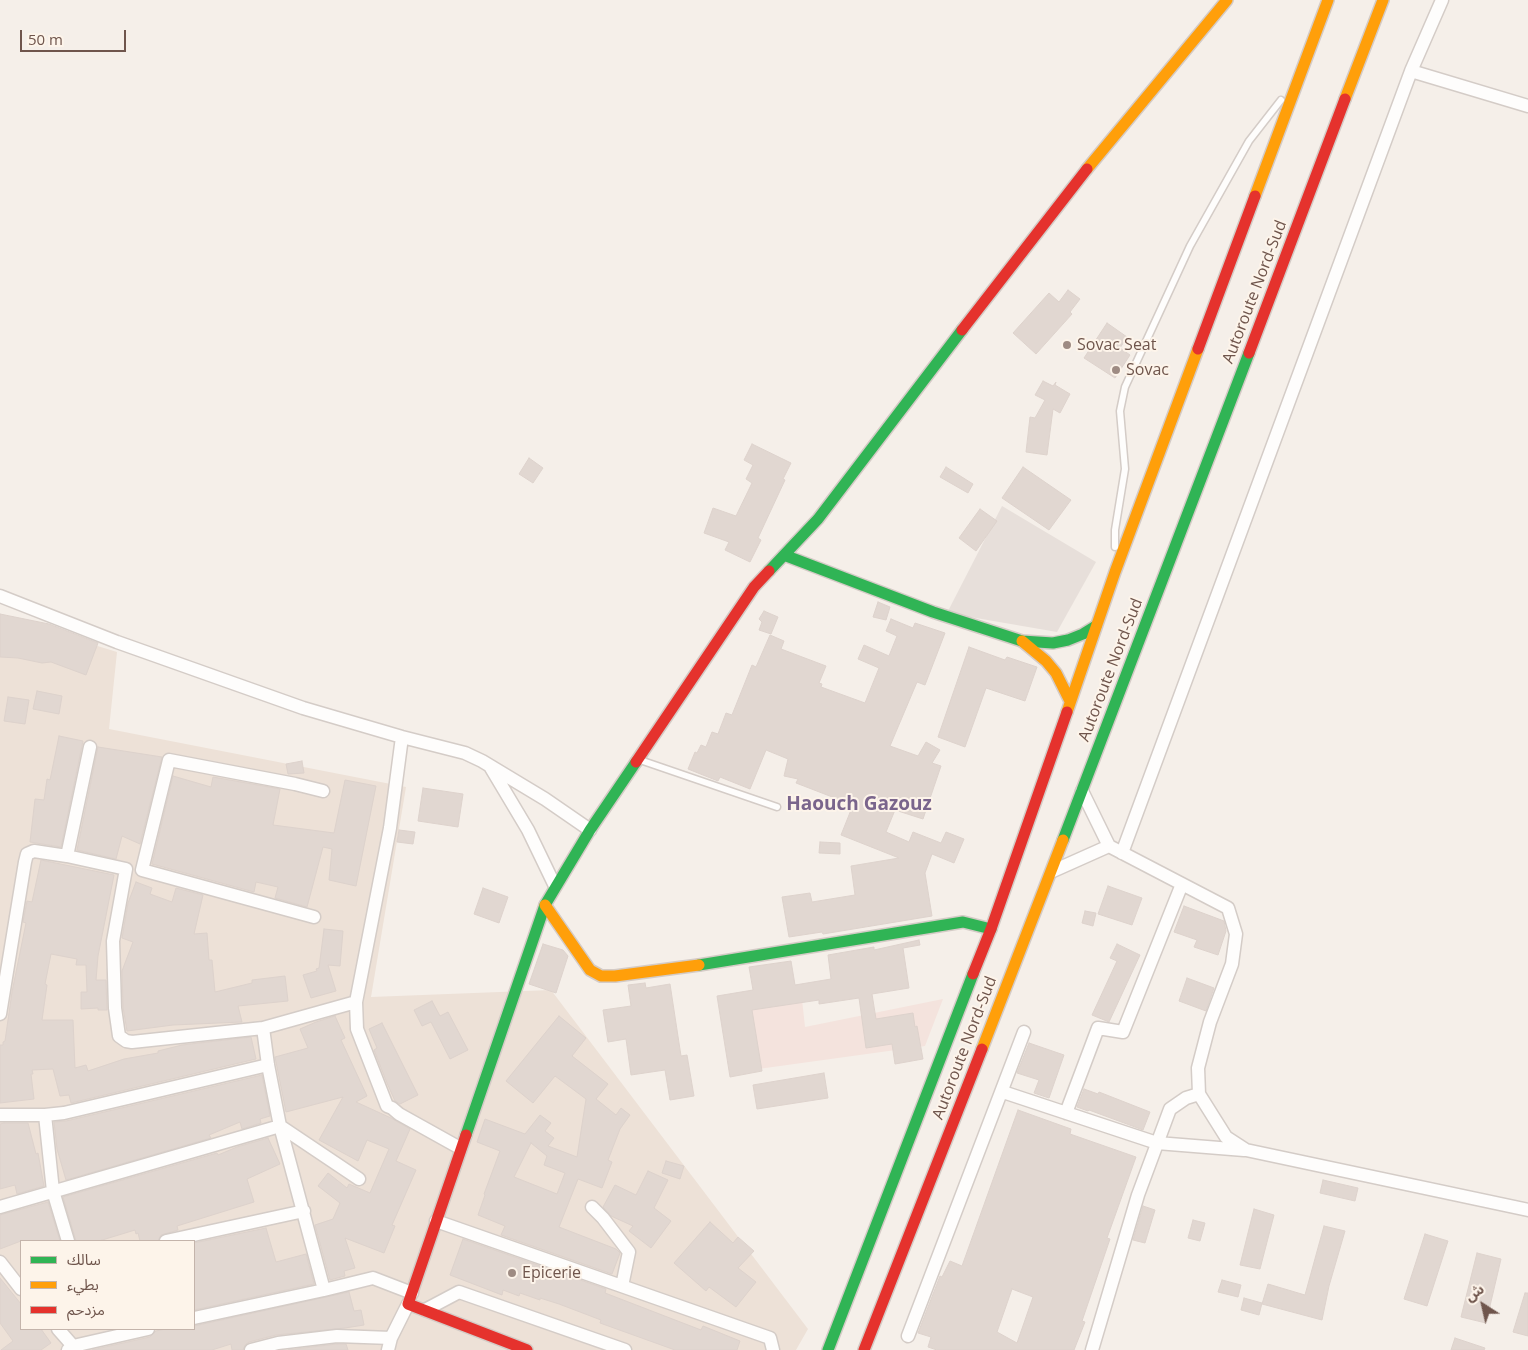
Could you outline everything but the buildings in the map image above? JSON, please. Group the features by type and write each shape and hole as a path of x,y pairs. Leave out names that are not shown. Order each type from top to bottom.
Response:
{"main road":[{"path":"527,1350 425,1310 410,1298 545,905 590,830 754,587 818,519 1069,191 1200,30 1227,0"},
{"name":"Autoroute Nord-Sud","path":"828,1350 991,929 1115,572 1328,0"},
{"name":"Autoroute Nord-Sud","path":"864,1350 1051,872 1383,0"},
{"path":"784,555 933,612 1022,641 1037,643 1061,642 1083,634 1096,626"},
{"path":"1022,641 1040,655 1056,673 1070,701"},
{"path":"545,905 590,970 601,976 615,976 697,965 963,922 991,929"},
{"path":"824,1350 842,1312"}],"street":[{"path":"1122,853 1411,71 1442,0"},
{"path":"1411,71 1528,106"},
{"path":"0,596 117,642 294,705 402,737 465,753 545,799 590,830"},
{"path":"402,737 390,828 356,1002 357,1029 386,1106 460,1148"},
{"path":"67,856 90,747"},
{"path":"142,870 169,760 295,784 323,792"},
{"path":"490,766 528,830 556,886"},
{"path":"1082,791 1109,846 1228,908 1236,934 1232,964 1210,1022 1198,1068 1199,1094 1226,1137 1246,1150"},
{"path":"1051,872 1060,866 1109,846"},
{"path":"0,1014 23,871 27,854 34,851 126,869 142,870 314,917"},
{"path":"126,869 113,941 115,1008 119,1036 126,1041 132,1042 263,1028 356,1002"},
{"path":"1066,1113 1098,1028 1123,1032 1182,884"},
{"path":"263,1028 280,1126 324,1290"},
{"path":"908,1336 1003,1092 1024,1032"},
{"path":"0,1114 45,1115 64,1113 268,1065"},
{"path":"1003,1092 1157,1143 1246,1150 1528,1210"},
{"path":"1092,1350 1138,1195 1170,1109 1186,1098 1199,1094"},
{"path":"45,1115 53,1191 68,1240"},
{"path":"0,1208 280,1126 359,1179"},
{"path":"592,1207 603,1218 629,1252 622,1286"},
{"path":"171,1240 304,1211"},
{"path":"436,1221 770,1338 773,1350"},
{"path":"0,1262 16,1277"},
{"path":"195,1318 373,1278 410,1298 389,1344 337,1336 278,1344 251,1350"},
{"path":"425,1310 459,1292 625,1350"},
{"path":"59,1330 71,1348 144,1330"}],"lane":[{"path":"1115,572 1115,530 1125,470 1120,411 1126,388 1190,246 1236,163 1261,124 1299,77"},
{"path":"639,759 777,807"}],"shaded area":[{"path":"1002,506 1096,562 1057,632 947,613"},
{"path":"0,616 117,652 109,729 406,787 371,997 551,990 808,1329 796,1350 0,1350"},
{"path":"801,990 805,1027 943,999 925,1046 758,1069 749,997"}],"traffic: fast":[{"path":"769,571 818,519 962,330"},
{"path":"1063,840 1249,353"},
{"path":"784,555 933,612 1022,641 1053,643 1068,640 1096,626"},
{"path":"466,1135 545,905 590,830 636,762"},
{"path":"699,965 963,922 991,929"},
{"path":"828,1350 973,974"}],"traffic: slow":[{"path":"1087,169 1227,0"},
{"path":"1255,196 1328,0"},
{"path":"1345,99 1383,0"},
{"path":"1067,712 1115,572 1198,349"},
{"path":"1022,641 1046,661 1056,673 1070,701"},
{"path":"982,1049 1063,840"},
{"path":"545,905 590,970 601,976 615,976 699,965"}],"traffic: jam":[{"path":"1249,353 1345,99"},
{"path":"962,330 1087,169"},
{"path":"1198,349 1255,196"},
{"path":"636,762 754,587 769,571"},
{"path":"973,974 991,929 1067,712"},
{"path":"864,1350 982,1049"},
{"path":"466,1135 408,1304 527,1350"}],"place":[{"name":"Sovac Seat","path":"1067,345"},
{"name":"Sovac","path":"1116,370"},
{"name":"Epicerie","path":"512,1273"}],"district":[{"name":"Haouch Gazouz","path":"859,805"}]}
